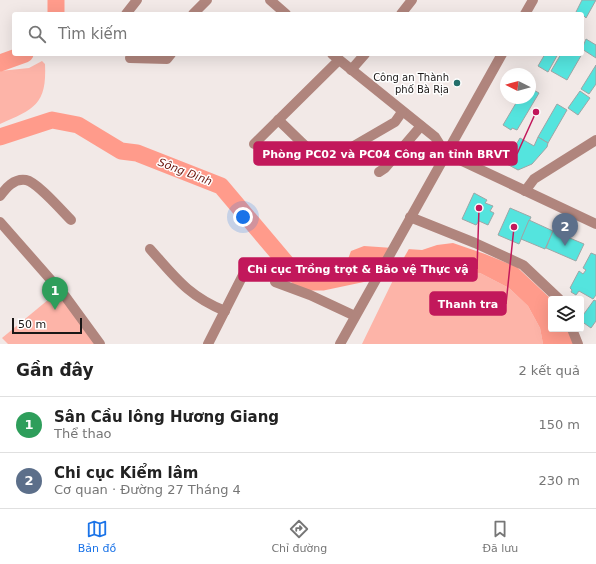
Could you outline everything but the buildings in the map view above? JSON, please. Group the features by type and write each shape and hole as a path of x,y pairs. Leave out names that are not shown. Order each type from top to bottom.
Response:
{"street":[{"path":"128,12 138,0"},
{"path":"195,12 207,0"},
{"path":"270,0 284,12"},
{"path":"402,12 412,0"},
{"path":"525,12 532,0"},
{"path":"130,58 167,59 169,56"},
{"path":"350,70 363,56"},
{"path":"340,344 445,153 501,56"},
{"path":"254,144 278,120 335,57 435,138 445,153 596,224"},
{"path":"278,120 320,157 334,158 395,122 402,112"},
{"path":"379,172 421,126"},
{"path":"525,191 534,178 596,140"},
{"path":"0,196 9,185 21,181 28,181 46,194 71,220"},
{"path":"412,214 523,265 556,296"},
{"path":"0,222 65,296 100,344"},
{"path":"150,248 188,291 208,304 225,311"},
{"path":"208,344 243,275"},
{"path":"275,282 356,315"},
{"path":"573,332 578,344"}],"shaded area":[{"path":"42,61 45,64 45,78 44,89 41,97 30,109 0,124 0,71 29,68"},
{"path":"453,243 517,267 548,296 548,332 570,332 574,344 543,344 540,328 528,306 509,288 480,273 456,272 439,278 414,271 357,281 345,267 351,251 364,246 422,250 437,245"},
{"path":"414,271 439,278 456,272 480,273 509,288 528,306 540,328 543,344 362,344 396,274"},
{"path":"60,290 99,344 8,344 2,338"}],"pier":[{"path":"390,246 410,247 393,277 370,281"}],"waterway":[{"name":"Sông Dinh","path":"56,0 56,12"},
{"name":"Sông Dinh","path":"0,63 19,56"},
{"name":"Sông Dinh","path":"0,137 52,120 78,125 121,151 137,153 221,186 298,277 311,282 323,282 375,271"}],"place":[{"name":"Công an Thành phố Bà Rịa","path":"457,83"},
{"name":"Phòng PC02 và PC04 Công an tỉnh BRVT","path":"536,112"},
{"name":"Chi cục Trồng trọt & Bảo vệ Thực vậ","path":"479,208"},
{"name":"Thanh tra","path":"514,227"},
{"name":"Chi cục Kiểm lâm","path":"565,246"},
{"name":"Sân Cầu lông Hương Giang","path":"55,310"}]}
